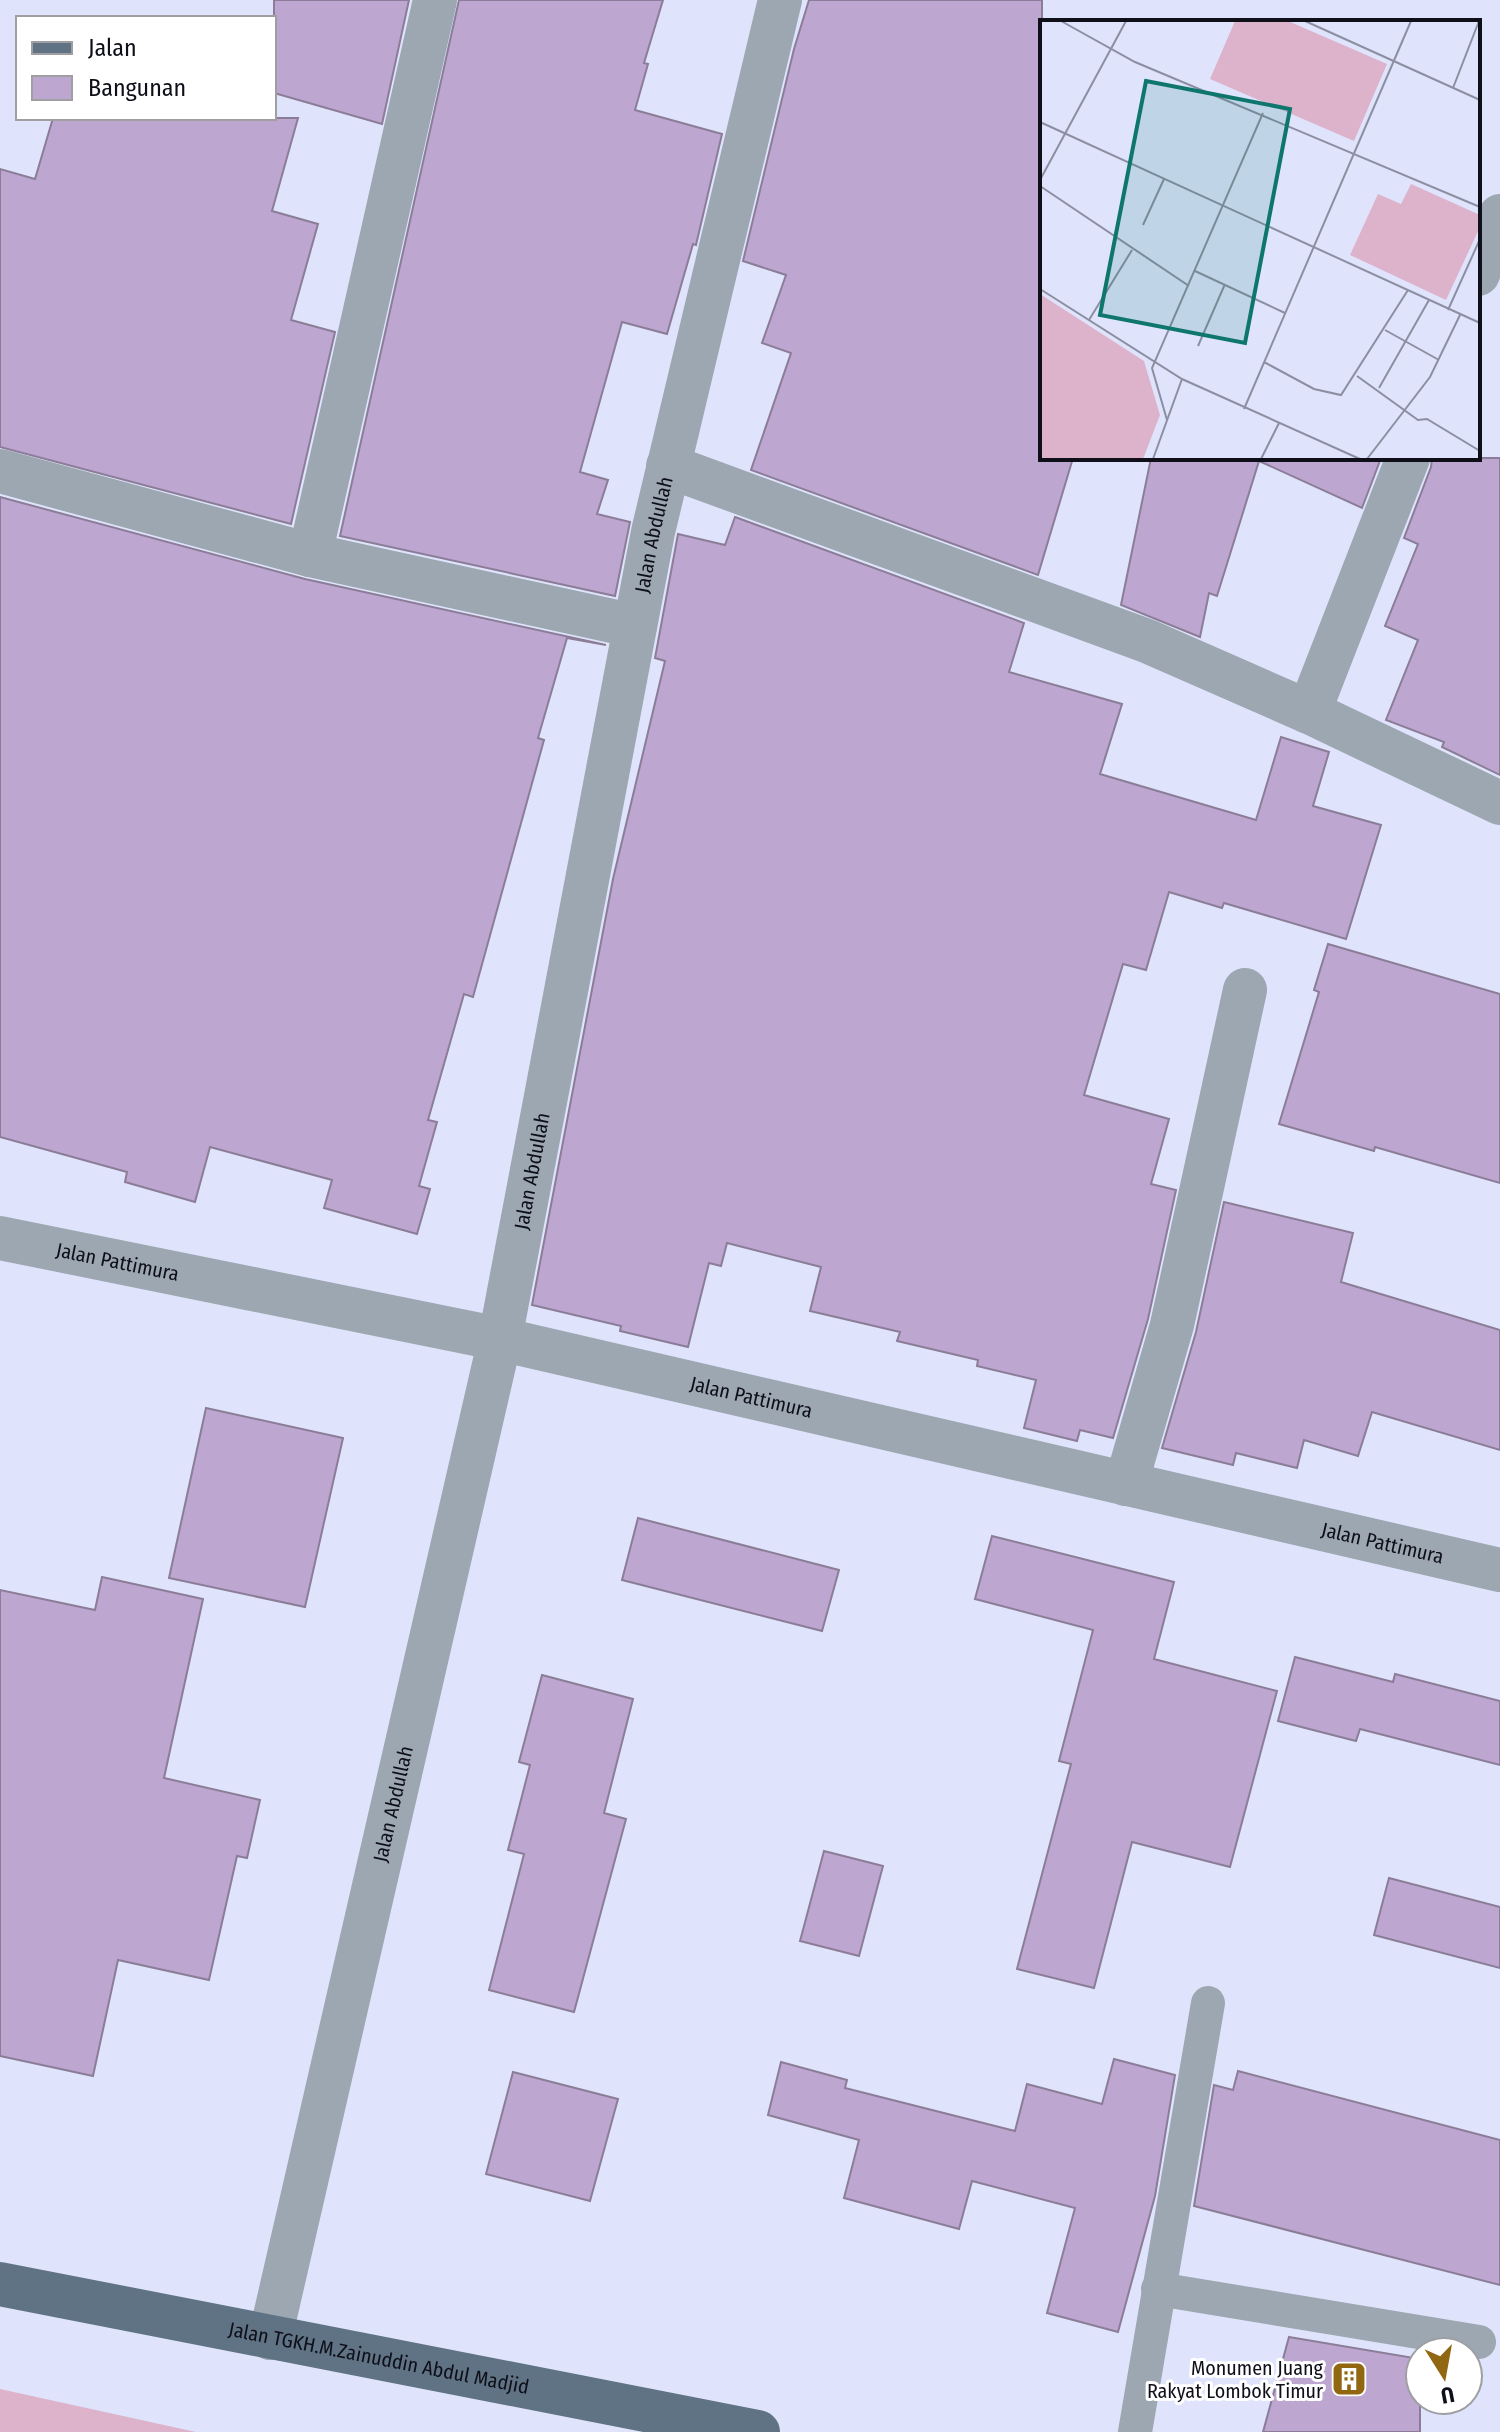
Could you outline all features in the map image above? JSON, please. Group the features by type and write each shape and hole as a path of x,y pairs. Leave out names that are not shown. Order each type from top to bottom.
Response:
{"main road":[{"name":"Jalan TGKH.M.Zainuddin Abdul Madjid","path":"0,2284 758,2432"}],"street":[{"path":"310,555 435,0"},
{"name":"Jalan Abdullah","path":"270,2338 500,1339 653,532 780,0"},
{"path":"1480,269 1500,216"},
{"path":"1309,712 1407,460"},
{"path":"668,466 1147,641 1309,712 1500,803"},
{"path":"0,471 310,555 635,626"},
{"path":"1126,1484 1172,1325 1245,990"},
{"name":"Jalan Pattimura","path":"0,1238 500,1339 1500,1570"}],"lane":[{"path":"1135,2432 1208,2003"},
{"path":"1158,2289 1443,2336"}],"shaded area":[{"path":"0,2389 196,2432 0,2432"}],"building":[{"path":"274,0 409,0 382,124 276,94"},
{"path":"459,0 663,0 644,63 648,64 635,110 722,134 696,245 693,244 667,334 622,322 580,472 608,480 597,514 630,522 615,596 340,536"},
{"path":"809,0 1042,0 1040,460 1072,460 1038,575 751,470 791,353 762,343 786,275 743,261 794,49"},
{"path":"298,118 272,211 318,224 291,320 335,332 291,524 0,447 0,169 35,179 52,120"},
{"path":"1500,458 1500,775 1442,747 1444,742 1386,720 1418,640 1385,626 1418,544 1404,538 1432,460"},
{"path":"1151,460 1380,460 1362,508 1259,461 1217,596 1209,593 1200,637 1121,605"},
{"path":"0,497 305,579 606,645 567,638 538,738 544,740 473,997 464,994 428,1120 437,1122 419,1186 430,1189 417,1234 324,1208 332,1180 210,1147 195,1202 125,1182 127,1172 0,1137"},
{"path":"735,517 1024,623 1009,672 1122,704 1100,774 1256,820 1281,737 1329,752 1313,806 1381,825 1346,939 1224,903 1222,908 1169,892 1146,970 1123,964 1084,1095 1169,1119 1151,1184 1176,1190 1148,1319 1113,1438 1080,1430 1077,1441 1024,1428 1036,1380 977,1366 978,1360 897,1341 900,1332 810,1311 821,1267 727,1243 721,1266 709,1263 688,1347 620,1331 621,1326 532,1305 613,879 665,661 655,658 678,534 725,545"},
{"path":"1328,944 1500,994 1500,1183 1375,1147 1374,1151 1279,1124 1319,992 1314,990"},
{"path":"1224,1202 1353,1233 1341,1282 1500,1330 1500,1450 1372,1412 1358,1456 1304,1440 1297,1468 1236,1453 1233,1465 1162,1448 1196,1332"},
{"path":"206,1408 343,1438 305,1607 169,1578"},
{"path":"638,1518 839,1570 822,1631 622,1580"},
{"path":"992,1536 1174,1582 1154,1659 1277,1691 1230,1867 1132,1842 1094,1988 1017,1969 1071,1764 1059,1761 1093,1630 975,1599"},
{"path":"102,1577 203,1599 164,1778 260,1800 247,1858 237,1856 209,1980 118,1960 93,2076 0,2056 0,1590 95,1610"},
{"path":"1295,1657 1393,1682 1395,1674 1500,1701 1500,1765 1360,1729 1356,1741 1278,1721"},
{"path":"542,1675 633,1699 604,1813 626,1819 574,2012 489,1990 524,1854 508,1850 530,1765 519,1762"},
{"path":"824,1851 883,1866 859,1956 800,1941"},
{"path":"1389,1878 1500,1907 1500,1968 1374,1935"},
{"path":"1114,2059 1175,2075 1155,2196 1118,2332 1047,2313 1075,2208 972,2181 959,2229 844,2198 859,2140 768,2115 781,2062 847,2080 845,2088 1015,2131 1027,2084 1102,2104"},
{"path":"1238,2071 1500,2140 1500,2285 1194,2206 1214,2085 1233,2090"},
{"path":"513,2072 618,2099 590,2201 486,2174"},
{"name":"Monumen Juang Rakyat Lombok Timur","path":"1289,2337 1404,2356 1404,2416 1420,2416 1420,2432 1263,2432"}],"place":[{"name":"Monumen Juang Rakyat Lombok Timur","path":"1349,2379"}]}
